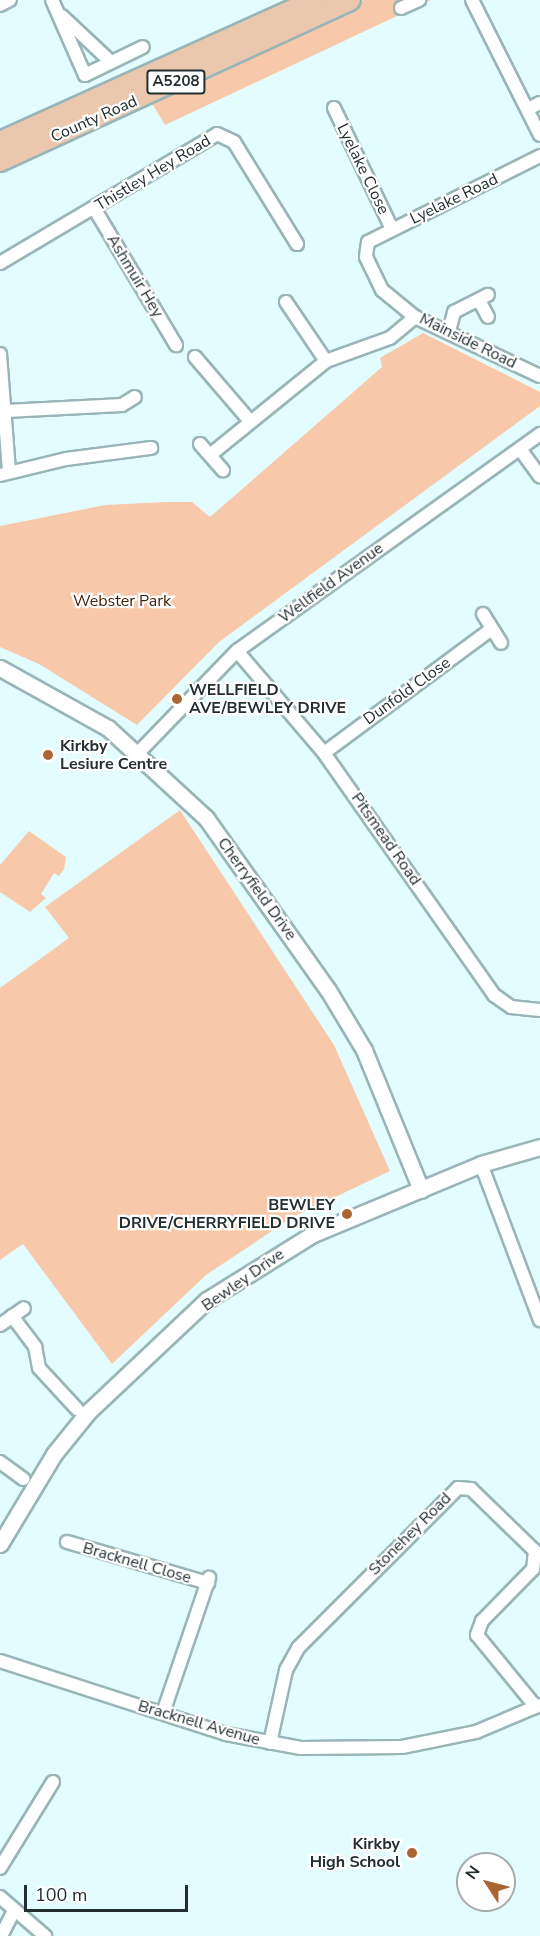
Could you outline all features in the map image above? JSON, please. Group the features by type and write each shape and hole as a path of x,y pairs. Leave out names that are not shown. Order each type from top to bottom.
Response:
{"main road":[{"name":"County Road","path":"0,142 314,0"},
{"name":"County Road","path":"0,161 350,0"}],"street":[{"path":"0,4 10,0"},
{"path":"52,0 82,79 143,47"},
{"path":"401,8 419,0"},
{"path":"472,0 540,135"},
{"path":"57,12 111,62"},
{"path":"528,109 540,103"},
{"name":"Lyelake Close","path":"334,108 392,229"},
{"name":"Thistley Hey Road","path":"0,263 217,134 234,142 297,244"},
{"name":"Lyelake Road","path":"368,242 540,156"},
{"name":"Ashmuir Hey","path":"94,208 176,345"},
{"name":"Mainside Road","path":"368,242 366,257 382,290 416,317 540,376"},
{"path":"449,331 454,312 483,298 488,317"},
{"path":"286,302 326,361"},
{"path":"210,455 249,420 326,361 390,338 416,317"},
{"path":"0,354 6,411 5,473 151,448"},
{"path":"195,357 249,420"},
{"path":"6,411 122,405 135,397"},
{"name":"Wellfield Avenue","path":"140,752 237,651 540,434"},
{"path":"200,444 223,470"},
{"path":"519,449 540,477"},
{"path":"483,614 490,630 501,643"},
{"name":"Dunfold Close","path":"324,753 490,630"},
{"name":"Pitsmead Road","path":"237,651 324,753 494,995 511,1007 540,1010"},
{"name":"Cherryfield Drive","path":"0,668 63,699 140,752 206,818 328,990 363,1050 421,1190"},
{"name":"Bewley Drive","path":"0,1544 54,1454 164,1336 207,1300 295,1244 482,1164 540,1147"},
{"path":"482,1164 536,1295 540,1320"},
{"path":"0,1325 24,1308"},
{"path":"12,1316 35,1347 39,1368 77,1409"},
{"path":"0,1462 23,1479"},
{"name":"Stonehey Road","path":"270,1743 286,1670 299,1647 458,1488 471,1490 535,1551 533,1569 482,1622 477,1635 538,1706"},
{"name":"Bracknell Close","path":"67,1542 209,1580 163,1713"},
{"name":"Bracknell Avenue","path":"0,1661 163,1713 270,1743 365,1751 402,1747 476,1732 538,1706"},
{"path":"0,1868 53,1782"},
{"path":"0,1897 13,1912 45,1936"},
{"path":"1,1936 13,1912"}],"green space":[{"path":"364,0 431,0 165,125 147,95"},
{"name":"Webster Park","path":"423,333 540,392 540,406 219,642 137,725 39,664 0,647 0,526 105,505 167,502 192,502 210,517 382,367 380,358"},
{"path":"180,810 334,1045 390,1171 293,1217 206,1275 112,1364 23,1244 0,1260 0,988 69,938 45,907"},
{"path":"29,831 66,857 64,869 59,876 54,873 41,894 46,898 30,912 0,892 0,865"}],"place":[{"name":"WELLFIELD AVE/BEWLEY DRIVE","path":"177,699"},
{"name":"Kirkby Lesiure Centre","path":"48,755"},
{"name":"BEWLEY DRIVE/CHERRYFIELD DRIVE","path":"347,1214"},
{"name":"Kirkby High School","path":"412,1853"}]}
